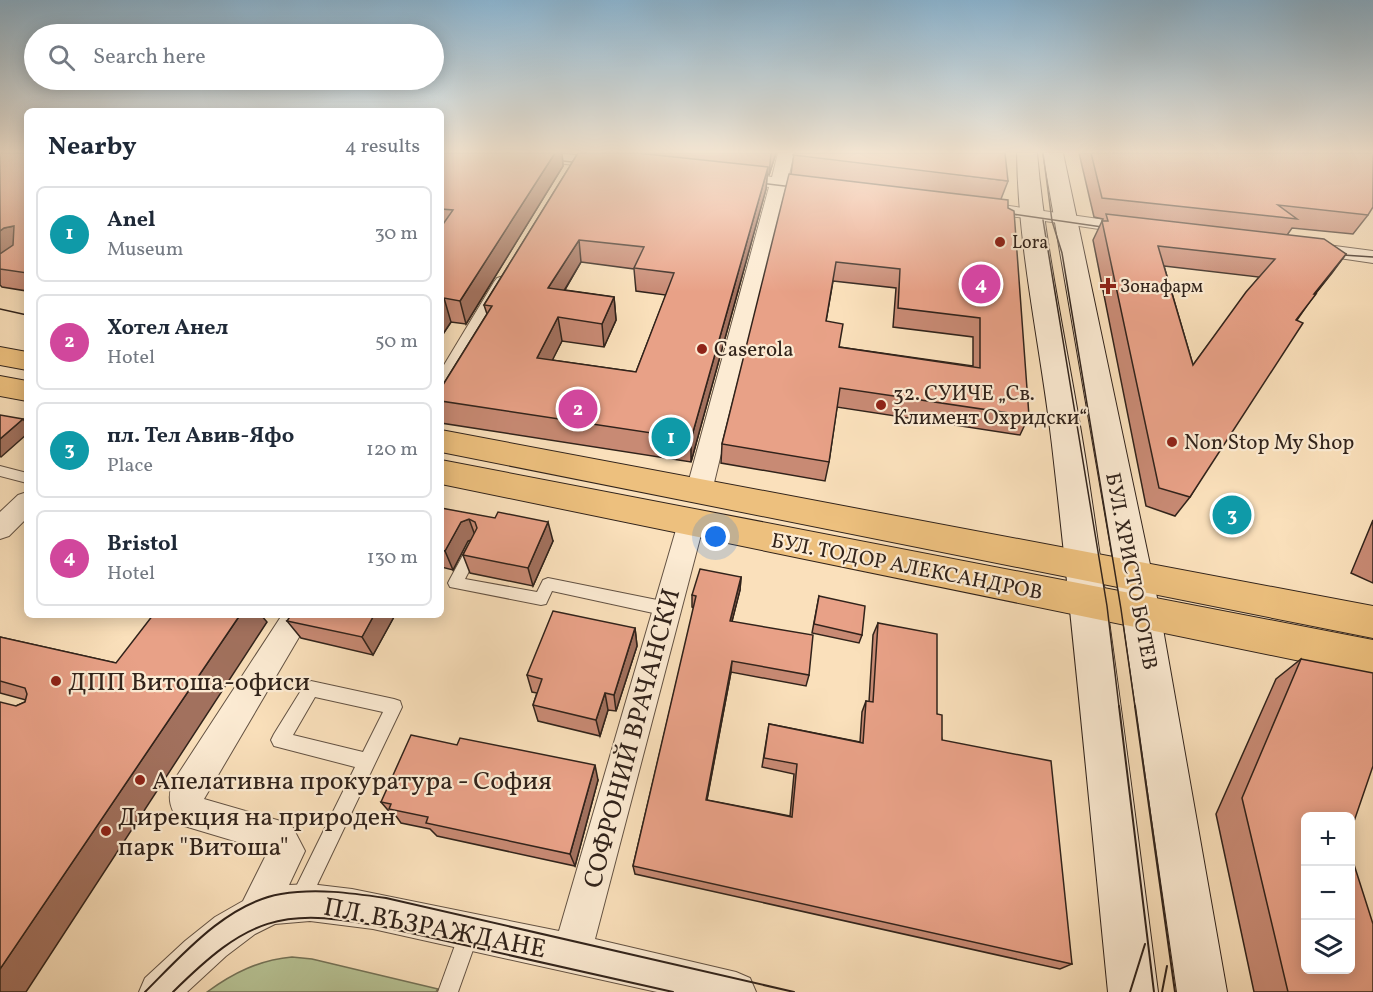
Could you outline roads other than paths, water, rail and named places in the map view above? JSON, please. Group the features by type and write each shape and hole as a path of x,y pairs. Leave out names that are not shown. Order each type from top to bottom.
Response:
{"main road":[{"name":"БУЛ. ХРИСТО БОТЕВ","path":"1031,199 1064,417 1086,584 1133,992"},
{"name":"БУЛ. ХРИСТО БОТЕВ","path":"1061,199 1077,270 1098,393 1138,594 1202,992"},
{"path":"0,356 24,360"},
{"path":"0,386 24,390"},
{"name":"БУЛ. ТОДОР АЛЕКСАНДРОВ","path":"444,442 699,491 1086,584"},
{"name":"БУЛ. ТОДОР АЛЕКСАНДРОВ","path":"444,473 691,523 1138,594 1373,622"},
{"name":"БУЛ. ТОДОР АЛЕКСАНДРОВ","path":"1138,594 1373,658"}],"street":[{"path":"699,491 774,199"},
{"path":"966,205 1146,230"},
{"path":"1299,248 1373,257"},
{"path":"444,383 514,265"},
{"path":"0,530 24,505"},
{"name":"СОФРОНИЙ ВРАЧАНСКИ","path":"572,953 691,523"},
{"path":"255,916 287,851 279,836 193,813 186,803 185,794 296,618"},
{"name":"ПЛ. ВЪЗРАЖДАНЕ","path":"159,992 207,946 238,923 275,906 297,903 361,910 470,931 736,992"}],"lane":[{"path":"0,471 24,477"},
{"path":"475,546 455,583 541,600 548,584 667,609"},
{"path":"297,903 394,707 310,689 280,740 366,761"},
{"path":"448,992 470,931"}],"tram line":[{"path":"1049,199 1052,220"},
{"path":"998,212 1052,220"},
{"path":"1043,220 1107,606 1119,707"},
{"path":"1052,220 1116,229"},
{"path":"1052,220 1062,253 1135,707"},
{"path":"1328,254 1373,257"},
{"path":"0,309 24,314"},
{"path":"1119,706 1154,992"},
{"path":"1135,706 1175,992"},
{"path":"145,992 190,947 224,919 242,908 261,899 281,894 320,891 386,898 794,992"},
{"path":"173,992 199,967 245,933 268,924 291,919 318,918 384,927 673,992"},
{"path":"1130,992 1145,944"},
{"path":"1162,992 1167,966"}],"place":[{"name":"Lora","path":"1000,242"},
{"name":"Bristol","path":"981,284"},
{"name":"Зонафарм","path":"1108,286"},
{"name":"Caserola","path":"702,349"},
{"name":"32. СУИЧЕ „Св. Климент Охридски“","path":"881,405"},
{"name":"Хотел Анел","path":"578,409"},
{"name":"Anel","path":"671,437"},
{"name":"Non Stop My Shop","path":"1172,442"},
{"name":"пл. Тел Авив-Яфо","path":"1232,515"},
{"name":"ДПП Витоша-офиси","path":"56,681"},
{"name":"Апелативна прокуратура - София","path":"140,780"},
{"name":"Дирекция на природен парк \"Витоша\"","path":"106,831"}]}
